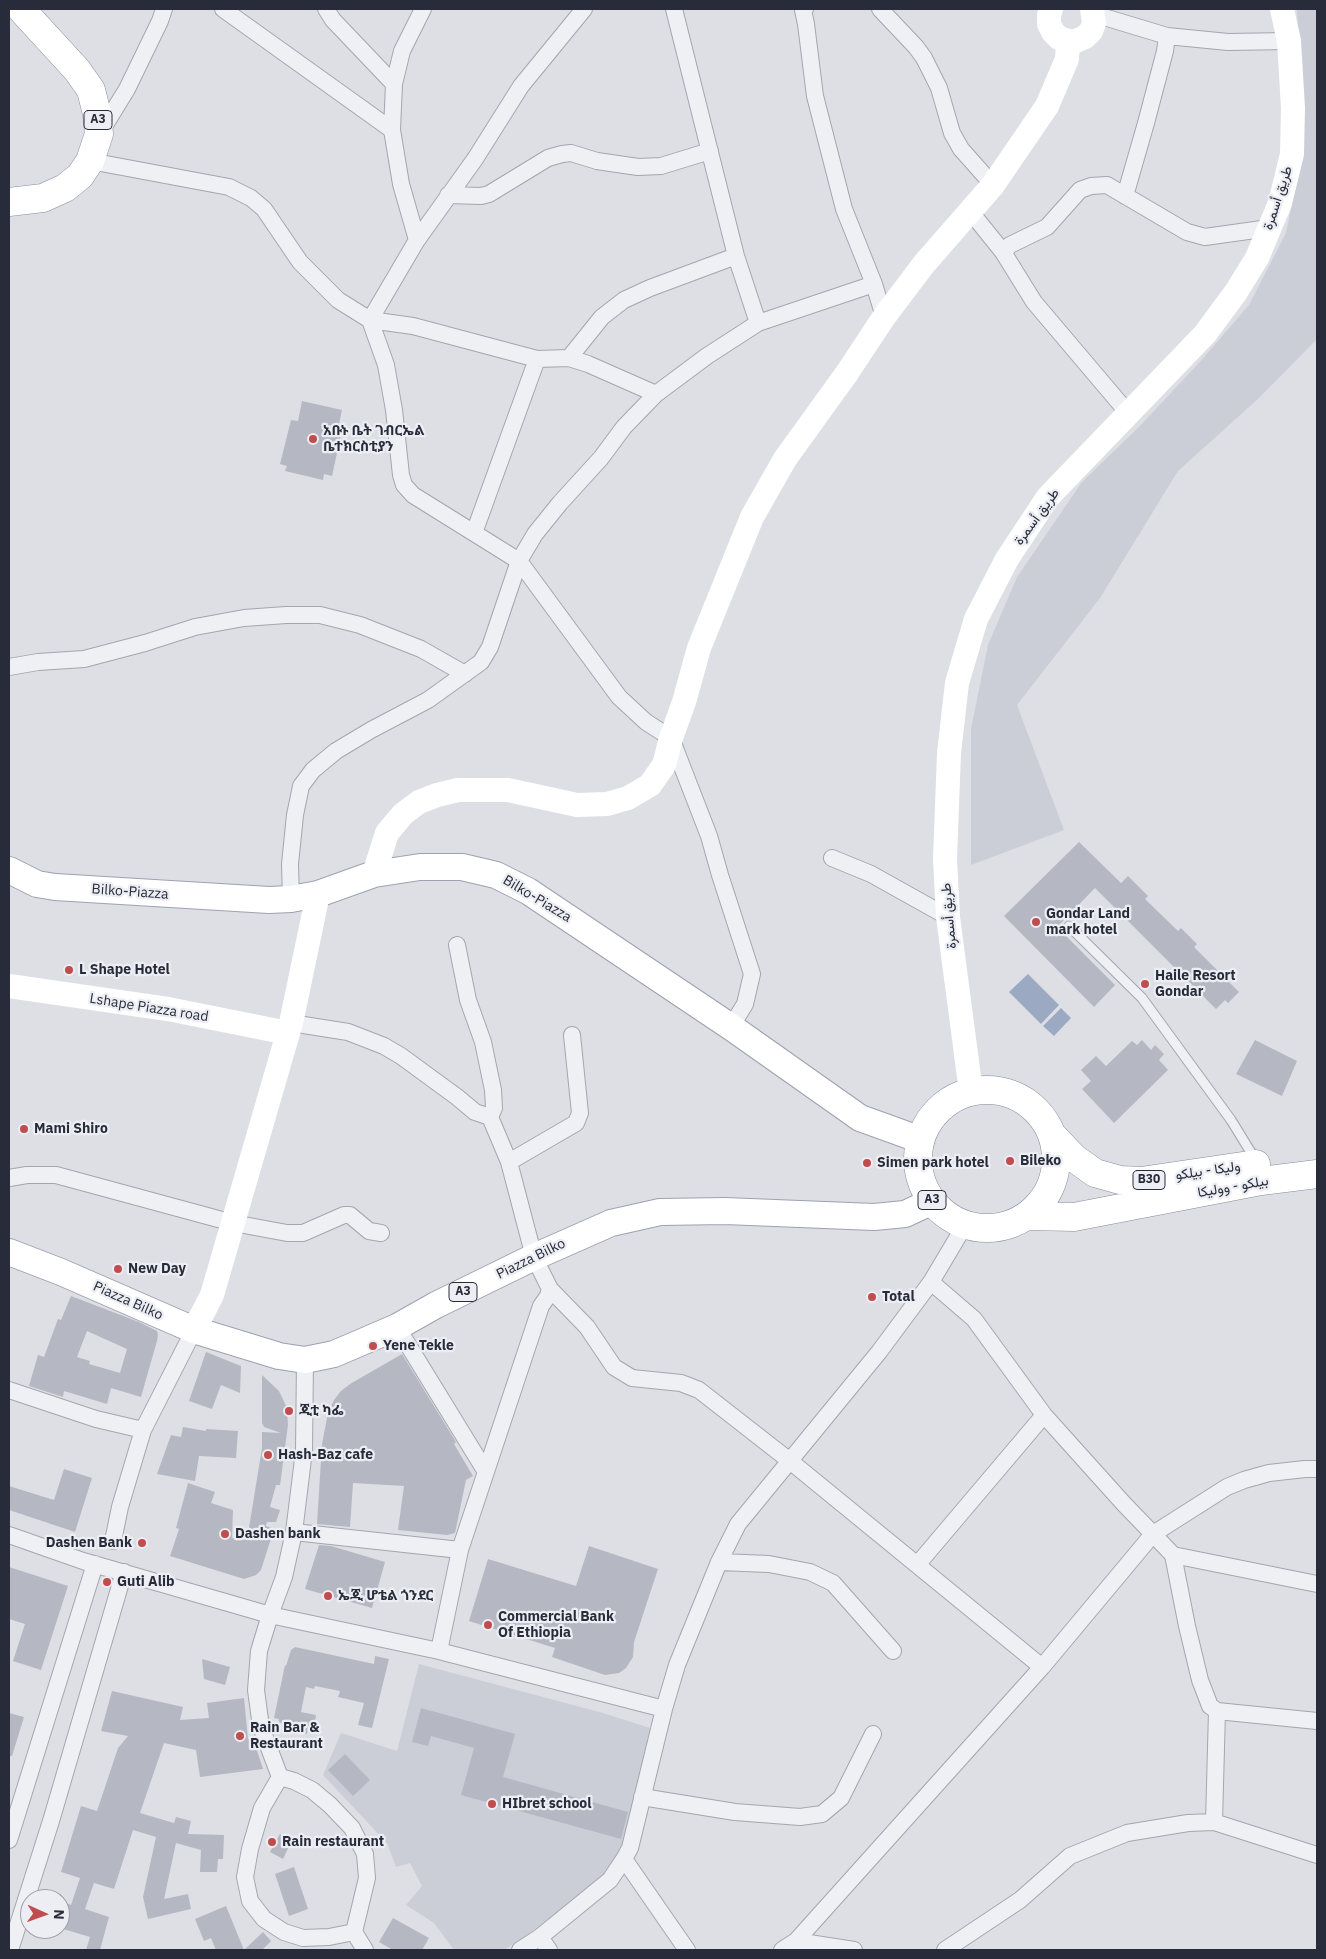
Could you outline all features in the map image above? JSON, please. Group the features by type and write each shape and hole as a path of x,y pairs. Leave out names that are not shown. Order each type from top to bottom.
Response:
{"highway":[{"name":"A3","path":"10,207 43,198 65,188 80,176 90,161 99,134 97,114 91,90 77,70 21,9"},
{"name":"A3","path":"991,1089 1011,1094 1029,1103 1043,1118 1053,1136 1057,1158 1053,1180 1043,1200 1027,1216 1008,1225 986,1228 965,1225 947,1215 933,1201 924,1186 919,1168 921,1140 926,1125 936,1113 952,1100 971,1092 991,1089"},
{"name":"وليكا - بيلكو","path":"1053,1136 1074,1158 1095,1172 1120,1180 1141,1181 1259,1172"},
{"name":"B30","path":"1259,1172 1317,1155"},
{"name":"بيلكو - ووليكا","path":"1027,1216 1074,1217 1150,1202 1259,1172 1317,1174"}],"main road":[{"name":"Bilko-Piazza","path":"9,870 37,884 55,887 269,900 291,899 318,894 374,874 420,867 462,868 496,875 528,891 731,1027 860,1118 921,1140"},
{"name":"Piazza Bilko","path":"9,1252 61,1272 194,1330 279,1356 305,1360 334,1354 397,1327 436,1305 534,1257 611,1223 660,1212 725,1211 874,1217 905,1214 933,1201"}],"street":[{"path":"99,134 127,89 164,9"},
{"path":"223,9 392,130"},
{"path":"326,9 394,84"},
{"path":"417,240 401,184 392,130 394,84 402,51 423,9"},
{"path":"370,320 417,240 475,159 522,86 584,9"},
{"path":"674,9 736,256 758,324"},
{"path":"803,9 817,106 844,208 874,284 884,316"},
{"path":"880,9 924,58 940,88 952,133 962,149 993,185"},
{"path":"1051,9 1049,24 1053,32 1059,38 1068,41 1076,41 1085,37 1091,31 1094,23 1093,11 1167,36 1228,42 1289,41"},
{"name":"طريق أسمرة","path":"971,1092 948,917 945,858 949,753 957,683 976,618 1007,559 1048,497 1205,334 1236,292 1257,258 1280,203 1292,154 1289,41 1282,9"},
{"path":"1125,196 1165,51 1167,36"},
{"path":"374,874 387,833 403,814 419,802 437,795 458,790 508,790 577,805 606,804 628,798 650,784 664,765 684,702 698,648 752,517 785,459 847,373 884,316 924,264 993,185 1047,106 1067,60 1068,41"},
{"path":"448,195 481,196 489,194 548,158 562,154 571,154 597,162 638,167 661,166 710,151"},
{"path":"90,161 229,187 251,198 264,209 300,262 338,300 370,320 412,326 537,359 569,358 588,364 656,394"},
{"path":"1003,252 1010,245 1047,227 1080,190 1092,186 1107,185 1187,232 1206,238 1269,228"},
{"path":"970,211 1003,252 1034,302 1128,413"},
{"path":"569,358 602,317 624,300 650,288 736,256"},
{"path":"291,899 290,864 295,815 301,786 313,770 336,751 428,700 481,662 490,647 518,561 535,534 601,458 624,427 656,394 707,356 758,324 874,284"},
{"path":"370,320 386,365 404,485 413,495 518,561 618,697 646,722 671,738 709,836 752,974 744,1004 731,1027"},
{"path":"474,532 537,359"},
{"path":"9,667 38,662 84,659 145,643 195,627 244,618 320,615 360,625 421,649 465,674"},
{"path":"832,858 871,874 948,917"},
{"path":"113,1541 120,1507 143,1430 212,1295 290,1028 318,894"},
{"path":"457,945 468,1000 483,1042 494,1108 490,1117 509,1162 534,1257 550,1288 588,1327 614,1367 632,1378 681,1383 699,1390 790,1461 1042,1667"},
{"name":"Lshape Piazza road","path":"9,986 290,1028"},
{"path":"290,1028 348,1032 384,1046 457,1096 475,1112 490,1117"},
{"path":"509,1162 576,1123 580,1113 572,1034"},
{"path":"9,1178 27,1175 56,1175 233,1223 295,1234 303,1233 344,1215 350,1215 369,1231 381,1233"},
{"path":"520,1950 545,1944 610,1880 624,1859 630,1848 664,1709 677,1665 719,1562 738,1524 879,1352 931,1282 965,1225"},
{"path":"931,1282 974,1319 1044,1415 1124,1504 1173,1554 1317,1584"},
{"path":"439,1651 460,1550 541,1306 548,1296 550,1288"},
{"path":"397,1327 486,1472"},
{"path":"280,1777 261,1727 256,1690 259,1651 284,1577 294,1532 304,1451 305,1360"},
{"path":"9,1390 96,1418 143,1430"},
{"path":"917,1564 1044,1415"},
{"path":"782,1950 796,1942 1042,1667 1153,1534 1227,1487 1244,1480 1269,1473 1305,1469 1317,1470"},
{"path":"294,1532 460,1550"},
{"path":"9,1535 95,1564 270,1615 439,1651 664,1709"},
{"path":"1173,1554 1200,1680 1210,1706 1217,1711 1317,1721"},
{"path":"719,1562 769,1564 810,1572 833,1583 893,1651"},
{"path":"9,1840 95,1564"},
{"path":"10,1950 124,1572"},
{"path":"1214,1822 1217,1711"},
{"path":"642,1797 744,1812 800,1817 822,1814 841,1798 873,1734"},
{"path":"280,1777 262,1808 250,1849 245,1877 250,1901 264,1920 284,1932 303,1938 329,1937 354,1932"},
{"path":"280,1777 294,1781 312,1790 330,1805 352,1828 365,1854 367,1878 354,1932 365,1950"},
{"path":"945,1950 1020,1900 1070,1856 1127,1833 1188,1822 1214,1822 1317,1855"},
{"path":"624,1859 684,1949"},
{"path":"796,1942 854,1950"}],"lane":[{"path":"1069,926 1142,998 1231,1120 1259,1172"}],"shaded area":[{"path":"1297,9 1317,9 1317,339 1259,398 1178,471 1100,598 1017,705 1064,830 971,865 971,729 988,645 1017,577 1082,482 1140,426 1198,364 1249,305 1286,233 1303,151"},
{"name":"HIbret school","path":"419,1664 603,1713 650,1728 627,1833 607,1874 527,1935 504,1950 454,1950 434,1923 406,1905 422,1886 410,1863 396,1867 387,1843 323,1775 341,1733 397,1751"}],"water":[{"path":"1028,974 1059,1005 1041,1024 1009,992"},
{"path":"1061,1008 1071,1018 1054,1036 1043,1026"}],"building":[{"name":"አቡኑ ቤት ገብርኤል ቤተክርስቲያን","path":"302,401 342,410 338,429 342,430 332,476 324,474 323,480 285,471 287,466 280,464 291,420 298,421"},
{"name":"Gondar Land mark hotel","path":"1079,842 1121,883 1128,876 1148,896 1145,899 1178,931 1181,928 1197,944 1194,947 1239,992 1228,1003 1225,1000 1216,1009 1095,888 1057,927 1115,985 1094,1007 1004,916"},
{"path":"1142,1040 1151,1050 1155,1045 1164,1054 1159,1060 1168,1070 1114,1123 1082,1089 1091,1081 1081,1070 1096,1056 1106,1066 1132,1041 1137,1045"},
{"path":"1255,1040 1297,1061 1282,1096 1236,1074"},
{"path":"71,1296 139,1322 157,1331 157,1341 141,1397 111,1388 107,1404 64,1391 63,1397 29,1386 38,1355 44,1357 58,1319 61,1320","holes":["87,1331 127,1349 120,1373 89,1364 90,1361 77,1357"]},
{"path":"206,1352 241,1366 240,1393 221,1385 212,1409 189,1401"},
{"path":"402,1354 456,1442 454,1444 473,1476 466,1480 455,1533 447,1535 398,1530 404,1486 353,1483 350,1527 317,1524 322,1444 328,1413 334,1400 350,1384"},
{"name":"Dashen bank","path":"262,1375 279,1391 287,1408 288,1425 280,1485 276,1485 270,1507 280,1510 276,1522 267,1522 266,1526 274,1529 261,1570 256,1575 244,1579 170,1556 179,1529 176,1528 188,1483 215,1492 211,1503 233,1510 232,1538 247,1540 262,1448 262,1432 281,1433 264,1427 262,1423"},
{"path":"183,1427 206,1431 206,1429 238,1431 236,1458 199,1456 195,1481 157,1474 171,1435 181,1437"},
{"path":"64,1469 92,1478 75,1532 9,1510 9,1486 54,1500"},
{"path":"319,1545 331,1546 385,1562 372,1608 305,1589"},
{"path":"589,1546 658,1569 634,1642 633,1657 626,1668 619,1673 605,1675 552,1657 555,1648 469,1621 488,1559 576,1586"},
{"path":"9,1567 68,1586 41,1670 13,1661 25,1624 9,1619"},
{"path":"295,1647 374,1664 375,1656 389,1659 372,1728 358,1725 364,1703 338,1697 340,1691 315,1686 314,1689 306,1687 301,1712 316,1715 314,1727 308,1726 307,1734 274,1718 285,1665 291,1650"},
{"path":"202,1659 230,1667 225,1685 204,1679"},
{"path":"112,1691 183,1707 180,1720 209,1718 207,1703 244,1698 248,1739 253,1738 263,1769 200,1777 196,1750 164,1743 140,1813 174,1823 176,1817 191,1821 188,1834 224,1835 223,1859 218,1859 217,1872 200,1872 201,1850 176,1843 164,1899 188,1894 191,1909 148,1919 143,1897 156,1837 133,1830 114,1889 94,1883 85,1909 109,1917 100,1950 86,1950 90,1937 70,1931 70,1905 80,1878 61,1872 81,1806 97,1811 118,1748 128,1736 101,1731"},
{"path":"421,1708 515,1734 503,1777 628,1812 621,1839 461,1795 474,1748 431,1736 428,1746 412,1742"},
{"path":"9,1713 24,1717 12,1756 9,1756"},
{"path":"345,1754 370,1780 353,1796 328,1770"},
{"path":"280,1834 292,1840 283,1859 270,1852"},
{"path":"294,1867 308,1909 289,1916 275,1874"},
{"path":"226,1906 244,1950 216,1950 211,1938 204,1941 195,1919"},
{"path":"393,1918 429,1938 422,1950 393,1950 379,1942"},
{"path":"263,1932 271,1941 262,1950 244,1950"}],"place":[{"name":"አቡኑ ቤት ገብርኤል ቤተክርስቲያን","path":"313,439"},
{"name":"Gondar Land mark hotel","path":"1036,922"},
{"name":"L Shape Hotel","path":"69,970"},
{"name":"Haile Resort Gondar","path":"1145,984"},
{"name":"Mami Shiro","path":"24,1129"},
{"name":"Bileko","path":"1010,1161"},
{"name":"Simen park hotel","path":"867,1163"},
{"name":"New Day","path":"118,1269"},
{"name":"Total","path":"872,1297"},
{"name":"Yene Tekle","path":"373,1346"},
{"name":"ጂቲ ካፌ","path":"289,1411"},
{"name":"Hash-Baz cafe","path":"268,1455"},
{"name":"Dashen bank","path":"225,1534"},
{"name":"Dashen Bank","path":"142,1543"},
{"name":"Guti Alib","path":"107,1582"},
{"name":"ኤጂ ሆቴል ጎንደር","path":"328,1596"},
{"name":"Commercial Bank Of Ethiopia","path":"488,1625"},
{"name":"Rain Bar & Restaurant","path":"240,1736"},
{"name":"HIbret school","path":"492,1804"},
{"name":"Rain restaurant","path":"272,1842"}]}
